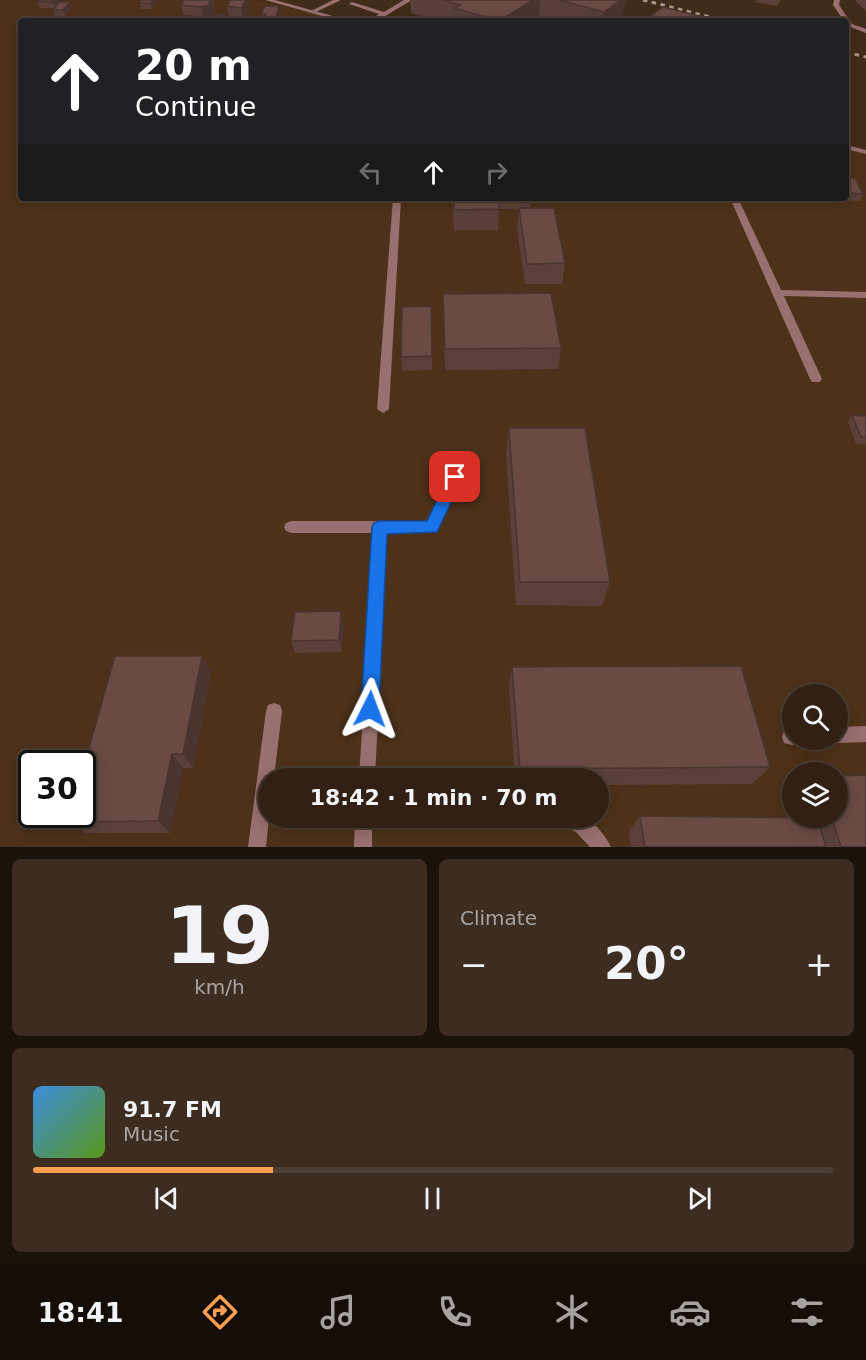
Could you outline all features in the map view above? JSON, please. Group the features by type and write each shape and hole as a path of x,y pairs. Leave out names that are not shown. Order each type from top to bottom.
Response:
{"street":[{"path":"268,0 336,18"},
{"path":"325,0 336,1"},
{"path":"837,0 836,5 845,18"},
{"path":"312,12 336,1"},
{"path":"378,18 404,1"},
{"path":"352,4 385,14"},
{"path":"849,24 866,31"},
{"path":"849,148 866,152"},
{"path":"383,409 397,201"},
{"path":"735,201 816,378"},
{"path":"778,293 866,295"},
{"path":"291,527 431,527 455,477"},
{"path":"367,768 379,527"},
{"path":"257,847 274,711"},
{"path":"848,735 866,734"},
{"path":"363,847 364,828"},
{"path":"584,828 602,847"}],"shaded area":[{"path":"0,0 257,0 332,18 18,18 18,201 849,201 849,148 866,152 866,847 0,847"}],"building":[{"path":"39,0 55,0 37,2"},
{"path":"141,0 152,0 151,3 140,3"},
{"path":"184,0 211,0 208,5 202,7 181,5"},
{"path":"230,0 246,0 241,8 227,6"},
{"path":"444,0 533,0 504,18 489,18 454,8 460,5"},
{"path":"559,0 621,0 604,12"},
{"path":"59,2 70,2 63,10 53,10"},
{"path":"265,6 279,6 276,18 265,18 266,14 261,14"},
{"path":"663,7 707,18 648,18"},
{"path":"213,15 227,15 226,18 211,18"},
{"path":"176,16 193,16 192,18 175,18"},
{"path":"849,178 855,178 863,194 849,193"},
{"path":"454,201 498,201 499,209 454,210"},
{"path":"519,208 554,208 565,263 527,264"},
{"path":"551,293 561,348 445,349 443,294"},
{"path":"431,306 432,356 401,357 402,307"},
{"path":"852,415 866,416 866,437 861,437"},
{"path":"509,428 585,428 610,582 520,582"},
{"path":"341,611 339,640 291,641 295,612"},
{"path":"115,656 202,656 183,754 172,754 158,821 96,822 96,750 88,750"},
{"path":"741,666 770,767 520,768 512,667"},
{"path":"866,775 866,847 841,847 835,828 848,828 848,776"},
{"path":"640,816 782,818 782,828 820,828 826,847 645,847"}],"railway":[{"path":"643,0 714,18"},
{"path":"849,53 866,57"}],"route":[{"path":"370,709 379,527 431,527 455,477"}]}
